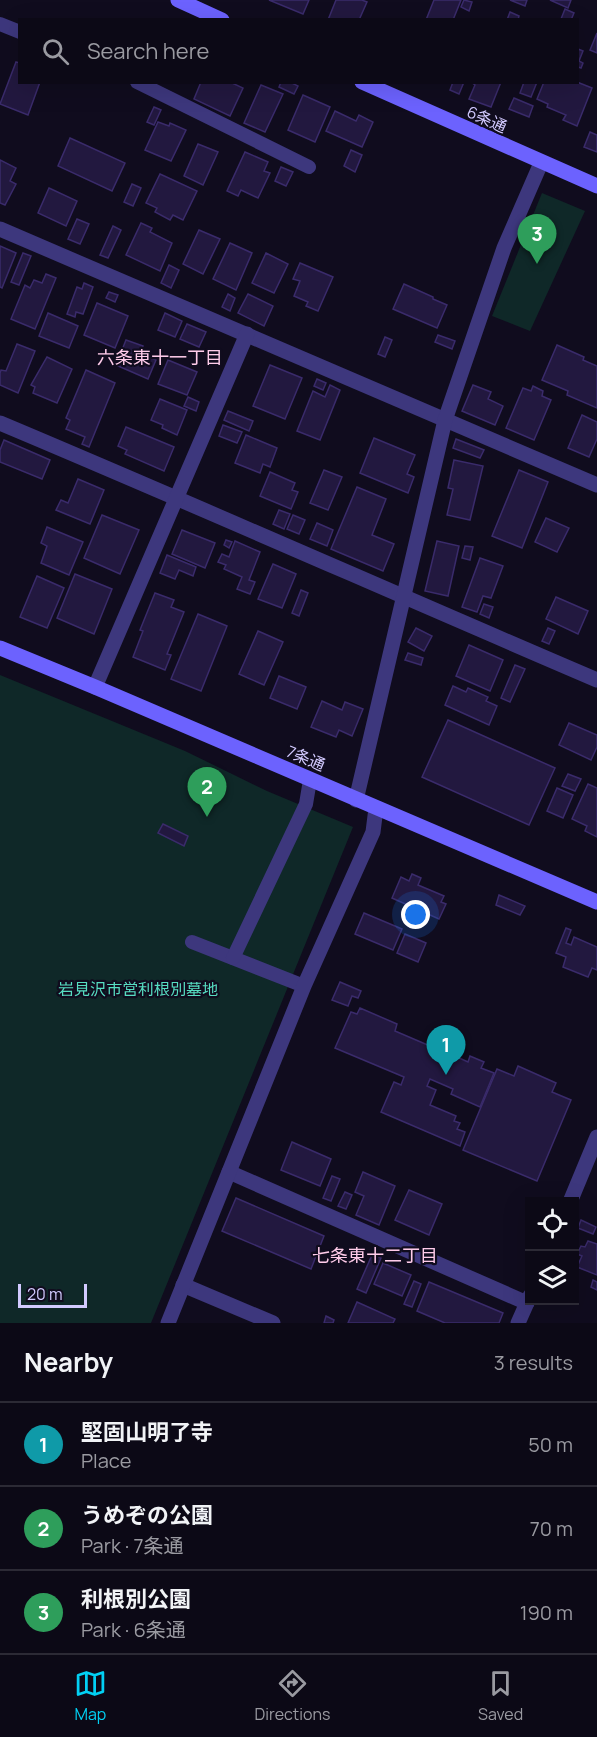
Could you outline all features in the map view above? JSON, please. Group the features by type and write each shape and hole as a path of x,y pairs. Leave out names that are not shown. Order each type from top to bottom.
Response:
{"street":[{"path":"178,0 218,18"},
{"name":"6条通","path":"366,84 597,186"},
{"path":"356,800 446,420 504,248 541,163"},
{"path":"0,229 597,485"},
{"path":"95,687 247,334"},
{"path":"0,423 597,680"},
{"name":"7条通","path":"0,648 597,902"},
{"path":"168,1323 304,986 373,832 376,808"},
{"path":"572,1197 597,1137"},
{"path":"229,1173 525,1299"},
{"path":"183,1286 273,1323"},
{"path":"518,1323 526,1305"}],"lane":[{"path":"0,24 18,31"},
{"path":"142,84 309,167"},
{"path":"233,958 306,804 310,780"},
{"path":"192,942 304,986"}],"green space":[{"path":"542,193 585,211 530,331 492,316"},
{"name":"岩見沢市営利根別墓地","path":"0,675 185,751 267,791 353,827 151,1323 0,1323"}],"building":[{"path":"269,0 309,0 303,14"},
{"path":"336,0 367,2 360,18 329,18"},
{"path":"434,0 461,0 454,18 427,18"},
{"path":"464,0 472,2 469,11 461,7"},
{"path":"510,0 527,0 525,6"},
{"path":"550,0 571,0 568,8"},
{"path":"565,9 574,13 572,18 561,18"},
{"path":"510,12 519,16 518,18 508,18"},
{"path":"597,33 597,53 590,50"},
{"path":"579,49 583,51 579,61"},
{"path":"16,62 18,62 18,84 39,84 28,115 0,104"},
{"path":"579,83 592,88 577,126 563,120 566,115 547,107 548,104 537,99 543,84"},
{"path":"200,84 234,84 243,88 230,116 194,99"},
{"path":"280,84 298,86 294,94 279,87"},
{"path":"452,84 463,84 459,94 450,90"},
{"path":"500,84 491,107 469,99 475,85"},
{"path":"523,84 536,84 531,97 520,93"},
{"path":"261,85 283,94 265,132 244,123"},
{"path":"303,95 330,107 315,142 288,130"},
{"path":"514,98 533,106 529,117 509,109"},
{"path":"154,107 161,110 154,125 147,122"},
{"path":"335,111 356,121 359,115 373,122 362,147 326,131"},
{"path":"158,122 169,126 170,123 186,130 171,161 145,150"},
{"path":"590,132 597,135 597,152 584,147"},
{"path":"70,138 125,163 112,191 58,166"},
{"path":"198,144 218,152 203,185 184,176"},
{"path":"351,150 362,155 355,172 344,166"},
{"path":"245,152 268,162 264,171 270,173 258,198 241,190 238,196 227,191"},
{"path":"0,160 16,168 10,181 16,184 5,205 0,203"},
{"path":"281,167 293,172 286,186 275,181"},
{"path":"160,174 197,191 183,220 173,215 170,220 155,212 157,208 146,203"},
{"path":"132,184 141,188 133,206 124,202"},
{"path":"49,188 77,201 66,226 38,213"},
{"path":"77,219 89,224 80,244 68,239"},
{"path":"141,223 152,228 150,232 172,243 160,271 126,255"},
{"path":"113,226 121,230 108,258 100,255"},
{"path":"199,230 220,239 203,274 183,264"},
{"path":"230,243 252,253 236,290 213,279"},
{"path":"0,246 16,253 2,288 0,287"},
{"path":"23,253 31,256 19,285 11,282"},
{"path":"266,253 288,264 274,293 252,283"},
{"path":"300,263 333,277 318,311 306,306 308,302 294,296 300,281 293,279"},
{"path":"169,265 179,270 171,288 161,283"},
{"path":"46,274 56,278 35,329 11,319 25,285 30,288 34,280 42,283"},
{"path":"84,283 93,287 83,314 76,312 75,317 67,314 77,287 82,289"},
{"path":"404,284 447,305 437,328 393,309"},
{"path":"109,292 118,295 115,302 106,298"},
{"path":"228,294 235,298 230,311 222,307"},
{"path":"248,294 273,306 264,326 238,313"},
{"path":"97,303 128,316 115,348 84,335"},
{"path":"48,313 78,326 69,348 39,336"},
{"path":"165,313 182,321 175,337 158,330"},
{"path":"187,324 206,332 199,347 180,339"},
{"path":"438,335 455,341 452,349 435,342"},
{"path":"385,337 392,340 385,357 378,354"},
{"path":"126,340 143,346 140,354 156,360 148,379 116,365"},
{"path":"17,344 35,351 18,393 0,385 1,370 6,371"},
{"path":"557,345 584,357 583,360 597,366 597,408 567,395 568,391 542,380"},
{"path":"47,357 72,369 57,403 33,393 35,387 31,385"},
{"path":"168,360 197,372 187,395 158,384"},
{"path":"270,365 302,378 285,419 253,406"},
{"path":"86,370 115,383 89,447 82,444 85,437 66,429 70,420 66,418"},
{"path":"317,379 326,383 323,390 314,386"},
{"path":"330,385 340,390 320,440 297,431 313,391 325,397"},
{"path":"473,385 491,392 488,399 503,406 495,425 462,411"},
{"path":"533,386 543,391 542,396 551,400 534,440 506,428 523,388 531,391"},
{"path":"188,397 199,402 196,411 184,406"},
{"path":"160,399 187,410 177,435 151,420"},
{"path":"228,411 253,421 249,431 224,420"},
{"path":"582,415 597,422 597,439 589,457 568,448"},
{"path":"223,425 242,432 237,443 219,436"},
{"path":"126,427 174,447 164,471 125,454 127,450 118,446"},
{"path":"246,435 277,448 270,467 263,464 260,473 235,463"},
{"path":"374,438 415,455 407,474 414,477 408,493 360,473"},
{"path":"456,439 484,450 480,458 453,448"},
{"path":"4,440 50,460 42,479 0,462 0,450"},
{"path":"454,460 483,466 470,520 447,515 453,489 448,488"},
{"path":"324,470 342,477 328,510 310,503"},
{"path":"519,470 548,482 522,548 492,536"},
{"path":"270,472 295,483 292,490 298,492 291,509 260,496"},
{"path":"78,479 104,490 90,524 56,510 61,500 68,503"},
{"path":"357,487 386,499 372,535 394,544 383,571 331,549"},
{"path":"279,510 290,514 284,529 273,524"},
{"path":"102,515 139,530 120,574 84,558"},
{"path":"293,515 305,520 299,534 287,529"},
{"path":"546,518 569,528 557,552 535,542"},
{"path":"317,523 333,530 327,546 310,539"},
{"path":"47,527 83,542 69,575 41,563 47,546 41,543"},
{"path":"182,530 215,543 205,568 172,554"},
{"path":"226,540 232,542 229,548 224,545"},
{"path":"235,541 260,552 249,580 255,582 250,594 237,589 242,577 224,569 226,565 218,562 222,554 229,557"},
{"path":"437,541 459,546 448,596 425,591"},
{"path":"465,546 473,547 470,560 462,558"},
{"path":"167,555 196,567 193,576 179,570 175,579 160,573"},
{"path":"480,558 503,566 491,598 483,596 477,612 462,607"},
{"path":"273,564 296,574 282,608 258,599"},
{"path":"75,574 112,589 94,634 57,618"},
{"path":"37,576 64,588 47,628 20,617"},
{"path":"301,590 308,593 299,616 292,613"},
{"path":"155,593 174,600 171,607 184,612 167,654 171,655 165,670 133,657 143,631 140,630"},
{"path":"556,597 588,611 578,634 546,619"},
{"path":"484,604 493,607 489,618 480,614"},
{"path":"198,614 227,626 201,691 171,679"},
{"path":"416,628 432,636 424,651 408,642"},
{"path":"548,628 555,631 549,644 542,641"},
{"path":"258,631 283,642 264,685 239,674"},
{"path":"469,645 503,660 490,691 456,676"},
{"path":"408,653 423,658 421,665 405,660"},
{"path":"515,665 525,669 510,702 501,698"},
{"path":"279,676 306,687 297,709 270,698"},
{"path":"453,686 466,692 468,688 488,697 486,701 497,706 489,725 445,705"},
{"path":"322,701 342,710 345,702 363,709 352,736 339,730 336,737 311,727"},
{"path":"448,720 555,768 529,825 422,777"},
{"path":"569,723 597,735 597,747 591,760 559,745"},
{"path":"568,774 581,779 575,791 562,786"},
{"path":"588,784 597,788 597,837 585,831 587,826 572,819"},
{"path":"557,788 573,795 563,818 547,811"},
{"path":"163,824 188,836 184,846 158,833"},
{"path":"412,874 421,878 418,885 444,896 441,902 446,904 439,919 392,898 401,877 409,881"},
{"path":"499,895 525,906 520,915 496,905"},
{"path":"364,913 402,929 393,950 355,934"},
{"path":"566,928 571,930 566,943 571,945 574,937 597,947 597,970 592,968 588,977 563,967 566,957 556,953"},
{"path":"405,934 426,943 418,962 397,953"},
{"path":"340,982 361,991 358,998 352,996 348,1006 332,1000"},
{"path":"360,1008 397,1024 395,1031 430,1046 434,1037 452,1044 448,1053 468,1062 470,1056 484,1062 481,1068 494,1073 480,1107 451,1094 453,1089 430,1079 427,1086 436,1090 430,1105 456,1116 454,1121 460,1123 457,1129 465,1132 460,1146 381,1112 394,1082 401,1085 404,1077 335,1048 351,1012 357,1014"},
{"path":"518,1066 556,1083 552,1092 571,1100 537,1181 463,1150 497,1069 514,1076"},
{"path":"292,1142 331,1159 320,1186 281,1170"},
{"path":"363,1172 395,1186 379,1225 356,1215 364,1196 355,1192"},
{"path":"332,1176 340,1179 331,1201 323,1198"},
{"path":"409,1190 442,1204 429,1235 395,1220"},
{"path":"345,1192 352,1195 346,1209 338,1206"},
{"path":"236,1198 324,1236 311,1269 222,1231"},
{"path":"581,1220 596,1227 593,1234 579,1228"},
{"path":"588,1241 597,1244 597,1275 579,1268 582,1256 579,1255 579,1250 581,1246 585,1247"},
{"path":"372,1255 381,1258 366,1293 357,1289"},
{"path":"383,1263 411,1275 402,1296 374,1284"},
{"path":"593,1280 597,1282 597,1290 591,1287"},
{"path":"414,1281 421,1284 412,1307 404,1304"},
{"path":"429,1282 503,1313 499,1323 445,1323 417,1311"},
{"path":"357,1302 395,1319 393,1323 348,1323"},
{"path":"326,1316 334,1320 333,1323 324,1323"}],"place":[{"name":"利根別公園","path":"537,264"},
{"name":"うめぞの公園","path":"207,817"},
{"name":"堅固山明了寺","path":"446,1075"}],"district":[{"name":"六条東十一丁目","path":"160,357"},
{"name":"七条東十二丁目","path":"375,1255"}]}
